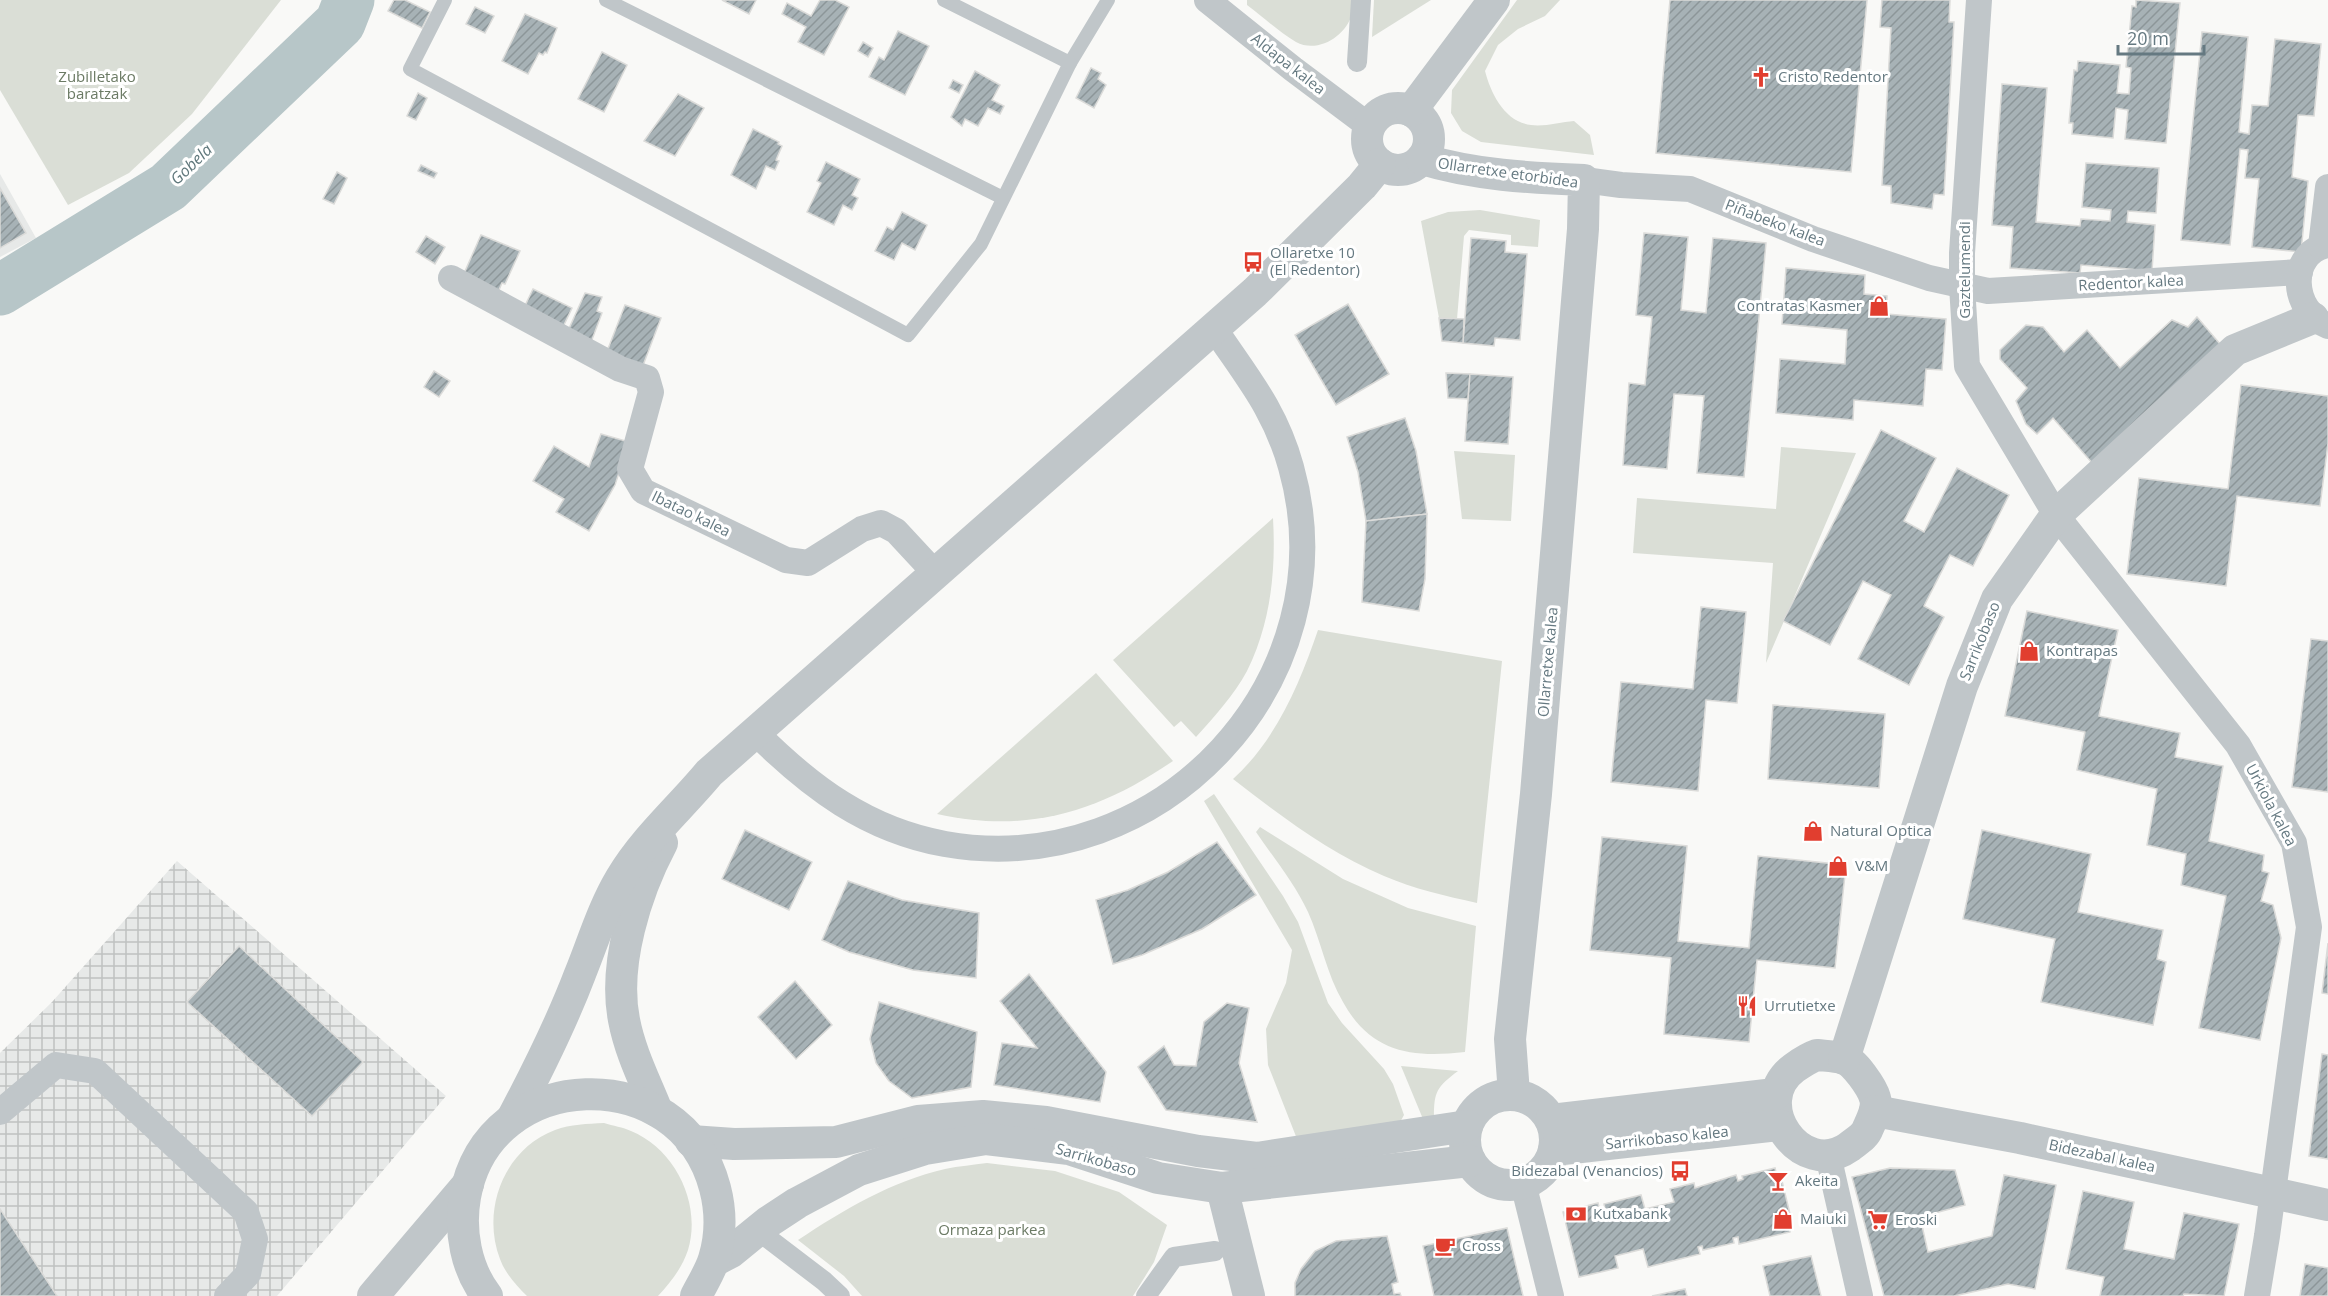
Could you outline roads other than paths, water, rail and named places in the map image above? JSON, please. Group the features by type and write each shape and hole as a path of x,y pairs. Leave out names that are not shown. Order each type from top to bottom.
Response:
{"street":[{"name":"Aldapa kalea","path":"1207,0 1288,65 1370,126"},
{"path":"1356,62 1361,0"},
{"path":"1411,111 1494,0"},
{"name":"Gaztelumendi","path":"1978,0 1962,286 1967,366 2056,515"},
{"path":"512,1119 552,1040 608,901 644,844 689,797 709,772 1255,292 1371,175 1386,169 1405,170 1414,167 1426,152 1429,136 1423,122 1411,111 1388,109 1381,112 1370,126 1366,134 1366,143 1371,175"},
{"name":"Ollarretxe etorbidea","path":"1422,159 1448,167 1538,178 1584,180 1583,229"},
{"name":"Piñabeko kalea","path":"1584,180 1621,185 1690,189 1813,239 1929,278 1962,286"},
{"path":"2320,322 2302,303 2298,292 2300,272 2309,256 2324,246 2328,187"},
{"name":"Ollarretxe kalea","path":"1514,1094 1510,1040 1537,782 1583,229"},
{"name":"Redentor kalea","path":"1962,286 1988,291 2300,272"},
{"name":"Ibatao kalea","path":"452,278 620,369 647,378 651,392 630,469 643,491 786,560 808,563 862,529 881,523 896,531 935,573"},
{"name":"Sarrikobaso","path":"1844,1059 1962,686 1996,599 2056,515 2235,350 2320,322"},
{"path":"755,732 809,781 847,808 878,824 911,836 945,844 980,848 1026,847 1083,837 1147,810 1177,791 1201,771 1229,743 1270,682 1284,648 1294,613 1300,577 1302,540 1291,468 1280,433 1254,384 1214,328"},
{"name":"Urkiola kalea","path":"2056,515 2238,745 2294,843 2309,927 2257,1296"},
{"path":"657,1111 629,1042 622,993 624,964 631,924 640,892 661,845 689,797"},
{"path":"1817,1055 1844,1059 1854,1064 1875,1097 1875,1111 1866,1135 1845,1150 1828,1155 1811,1153 1795,1146 1779,1125 1775,1094 1784,1076 1809,1057 1817,1055"},
{"path":"0,1112 56,1065 95,1071 246,1212 255,1239 248,1274 227,1296"},
{"path":"487,1296 470,1265 464,1238 463,1211 468,1184 485,1148 512,1119 534,1106 558,1097 583,1093 609,1094 633,1100 657,1111 676,1124 691,1141 708,1168 717,1198 720,1220 714,1261 696,1296"},
{"path":"1514,1094 1536,1102 1553,1135 1543,1171 1523,1183 1508,1185 1493,1181 1480,1173 1470,1161 1466,1149 1467,1126 1474,1113 1484,1102 1498,1096 1514,1094"},
{"name":"Sarrikobaso kalea","path":"1553,1135 1775,1094"},
{"name":"Bidezabal kalea","path":"1875,1111 2020,1138 2328,1205"},
{"name":"Sarrikobaso","path":"691,1141 734,1144 836,1142 918,1120 983,1116 1046,1122 1198,1151 1257,1158 1467,1126"},
{"name":"Sarrikobaso kalea","path":"1553,1135 1779,1125"},
{"name":"Sarrikobaso","path":"714,1261 731,1252 757,1230 797,1203 859,1170 926,1149 986,1139 1069,1149 1158,1178 1222,1188 1470,1161"},
{"path":"1828,1155 1860,1296"},
{"path":"1523,1183 1551,1296"},
{"path":"373,1296 468,1184"},
{"path":"1222,1188 1249,1296"},
{"path":"757,1230 840,1296"},
{"path":"1146,1296 1174,1257 1215,1251"}],"lane":[{"path":"445,0 410,69 908,335 981,244 1070,63 1108,0"},
{"path":"606,0 1003,198"},
{"path":"944,0 1070,63"}],"waterway":[{"name":"Gobela","path":"0,290 168,187 340,23 349,0"}],"place":[{"name":"Cristo Redentor","path":"1761,77"},
{"name":"Ollaretxe 10 (El Redentor)","path":"1253,262"},
{"name":"Contratas Kasmer","path":"1879,306"},
{"name":"Kontrapas","path":"2029,651"},
{"name":"Natural Optica","path":"1813,831"},
{"name":"V&M","path":"1838,866"},
{"name":"Urrutietxe","path":"1747,1006"},
{"name":"Bidezabal (Venancios)","path":"1680,1171"},
{"name":"Akeita","path":"1778,1181"},
{"name":"Kutxabank","path":"1576,1214"},
{"name":"Maiuki","path":"1783,1219"},
{"name":"Eroski","path":"1878,1220"},
{"name":"Cross","path":"1445,1246"}],"park label":[{"name":"Zubilletako baratzak","path":"97,86"},
{"name":"Ormaza parkea","path":"992,1230"}]}
